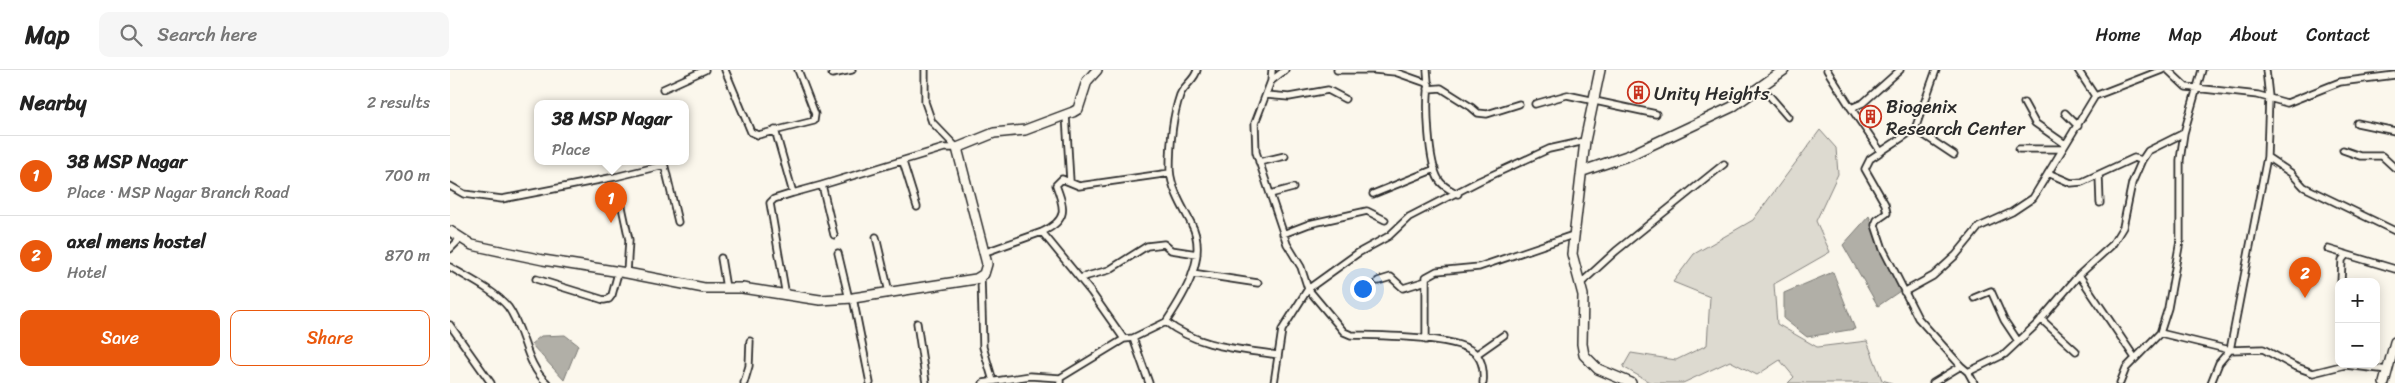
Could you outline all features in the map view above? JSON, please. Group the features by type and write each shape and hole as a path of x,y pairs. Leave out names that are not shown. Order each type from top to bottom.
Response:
{"street":[{"path":"663,89 706,70"},
{"path":"725,70 751,132 758,135 814,121 815,114 798,70"},
{"path":"832,74 852,70"},
{"path":"450,231 472,245 501,252 704,288 742,288 820,300 851,298 976,279 986,270 976,217 957,148 932,122 925,102 925,70"},
{"path":"786,296 770,203 774,199 903,162 944,148 957,148 994,133 1025,130 1066,115 1078,109 1087,81 1097,70"},
{"path":"982,383 1030,376 1060,380 1124,339 1133,338 1166,322 1176,307 1192,273 1198,245 1193,226 1181,206 1170,173 1174,120 1181,93 1198,70"},
{"path":"1272,70 1271,81 1255,123 1256,152 1283,234 1300,267 1308,290 1344,332 1460,344 1477,354 1482,363 1483,383"},
{"path":"1271,81 1285,70"},
{"path":"1337,70 1395,72 1428,86 1441,88 1471,107 1478,114 1487,114 1519,104"},
{"path":"1427,70 1430,138 1435,169 1438,180 1458,194"},
{"path":"1600,70 1585,141 1572,254 1583,295 1582,344 1584,355 1598,369 1631,383"},
{"path":"1583,171 1630,155 1732,107 1784,70"},
{"path":"1827,70 1881,152"},
{"path":"1851,108 1864,104 1900,70"},
{"path":"1936,70 1915,129 1866,163 1865,169 1886,204 1887,213 1877,220 1875,226 1904,292 1918,318 1968,372 1974,383"},
{"path":"2078,70 2094,96"},
{"path":"1904,292 1933,276 1956,254 1979,227 2012,212 2033,198 2078,126 2094,96 2162,70"},
{"path":"2168,70 2182,85 2269,97 2287,102 2340,82 2395,75"},
{"path":"2120,383 2126,368 2160,333 2168,308 2180,241 2180,160 2184,133 2202,70"},
{"path":"2212,383 2219,363 2230,350 2267,157 2269,97 2266,70"},
{"path":"1761,86 1788,117"},
{"path":"1266,95 1289,97 1328,90 1345,99"},
{"path":"1535,104 1566,94 1656,114"},
{"path":"2024,103 2035,123 2064,147"},
{"path":"2065,113 2078,126"},
{"path":"1066,115 1070,181"},
{"path":"2357,123 2395,131"},
{"path":"1915,129 1954,155"},
{"path":"775,130 792,194"},
{"path":"1968,372 2005,354 2041,320 2080,275 2112,245 2119,233 2137,169 2142,160 2148,151 2184,133"},
{"path":"1274,383 1282,330 1308,290 1358,252 1389,236 1409,217 1549,149 1585,141"},
{"path":"2019,149 2064,147"},
{"path":"2343,150 2360,156 2382,156 2395,168"},
{"path":"1260,162 1285,156"},
{"path":"2267,157 2291,173 2304,187 2395,231"},
{"path":"2048,173 2071,183 2082,182 2134,158 2142,160"},
{"path":"903,162 917,207"},
{"path":"1580,284 1616,251 1724,164"},
{"path":"450,186 464,194 502,199 587,183 656,165"},
{"path":"664,165 678,222"},
{"path":"1373,194 1435,169"},
{"path":"983,253 1042,232 1056,224 1063,211 1056,185 1062,179 1079,186 1170,173"},
{"path":"2099,175 2100,203"},
{"path":"822,185 834,235"},
{"path":"536,279 604,300 612,295 623,273 629,240 618,188"},
{"path":"1270,194 1293,188"},
{"path":"1283,234 1309,224 1367,211 1385,220"},
{"path":"1042,232 1080,278 1124,339"},
{"path":"1426,340 1426,277 1437,271 1479,267 1573,235"},
{"path":"876,237 889,292"},
{"path":"450,249 460,239"},
{"path":"1080,278 1109,270 1147,246 1164,244 1172,250 1196,254"},
{"path":"2328,249 2395,269"},
{"path":"838,253 851,298 870,383"},
{"path":"2341,278 2342,260 2346,255"},
{"path":"720,258 726,288"},
{"path":"450,267 499,298 508,307 534,365 547,383"},
{"path":"1192,273 1258,283"},
{"path":"2080,275 2135,358"},
{"path":"981,276 983,347 993,381"},
{"path":"1378,281 1391,276 1402,288 1426,281"},
{"path":"1974,298 1991,291 2004,320 2018,341"},
{"path":"2041,320 2076,350"},
{"path":"1166,322 1179,332 1202,340 1235,349 1278,355"},
{"path":"917,323 926,383"},
{"path":"450,325 491,383"},
{"path":"2160,333 2230,350 2263,349 2294,366 2313,373 2345,365 2388,370"},
{"path":"1477,354 1504,335"},
{"path":"1133,338 1149,383"},
{"path":"744,383 749,366 750,341"},
{"path":"2384,383 2395,342"},
{"path":"1933,383 1961,366"}],"shaded area":[{"path":"1820,130 1836,148 1838,174 1816,221 1830,252 1774,284 1777,324 1817,347 1867,341 1882,380 1892,383 1788,383 1794,377 1780,360 1757,375 1730,361 1683,383 1651,383 1623,367 1631,353 1676,360 1707,345 1710,297 1673,282 1694,254 1753,220"},
{"path":"1869,216 1900,291 1878,306 1843,245"},
{"path":"1833,272 1855,329 1807,337 1784,319 1784,293"},
{"path":"565,335 578,345 564,380 531,344 541,336"}],"place":[{"name":"Unity Heights","path":"1638,93"},
{"name":"Biogenix Research Center","path":"1870,117"},
{"name":"38 MSP Nagar","path":"611,223"},
{"name":"axel mens hostel","path":"2305,298"}]}
